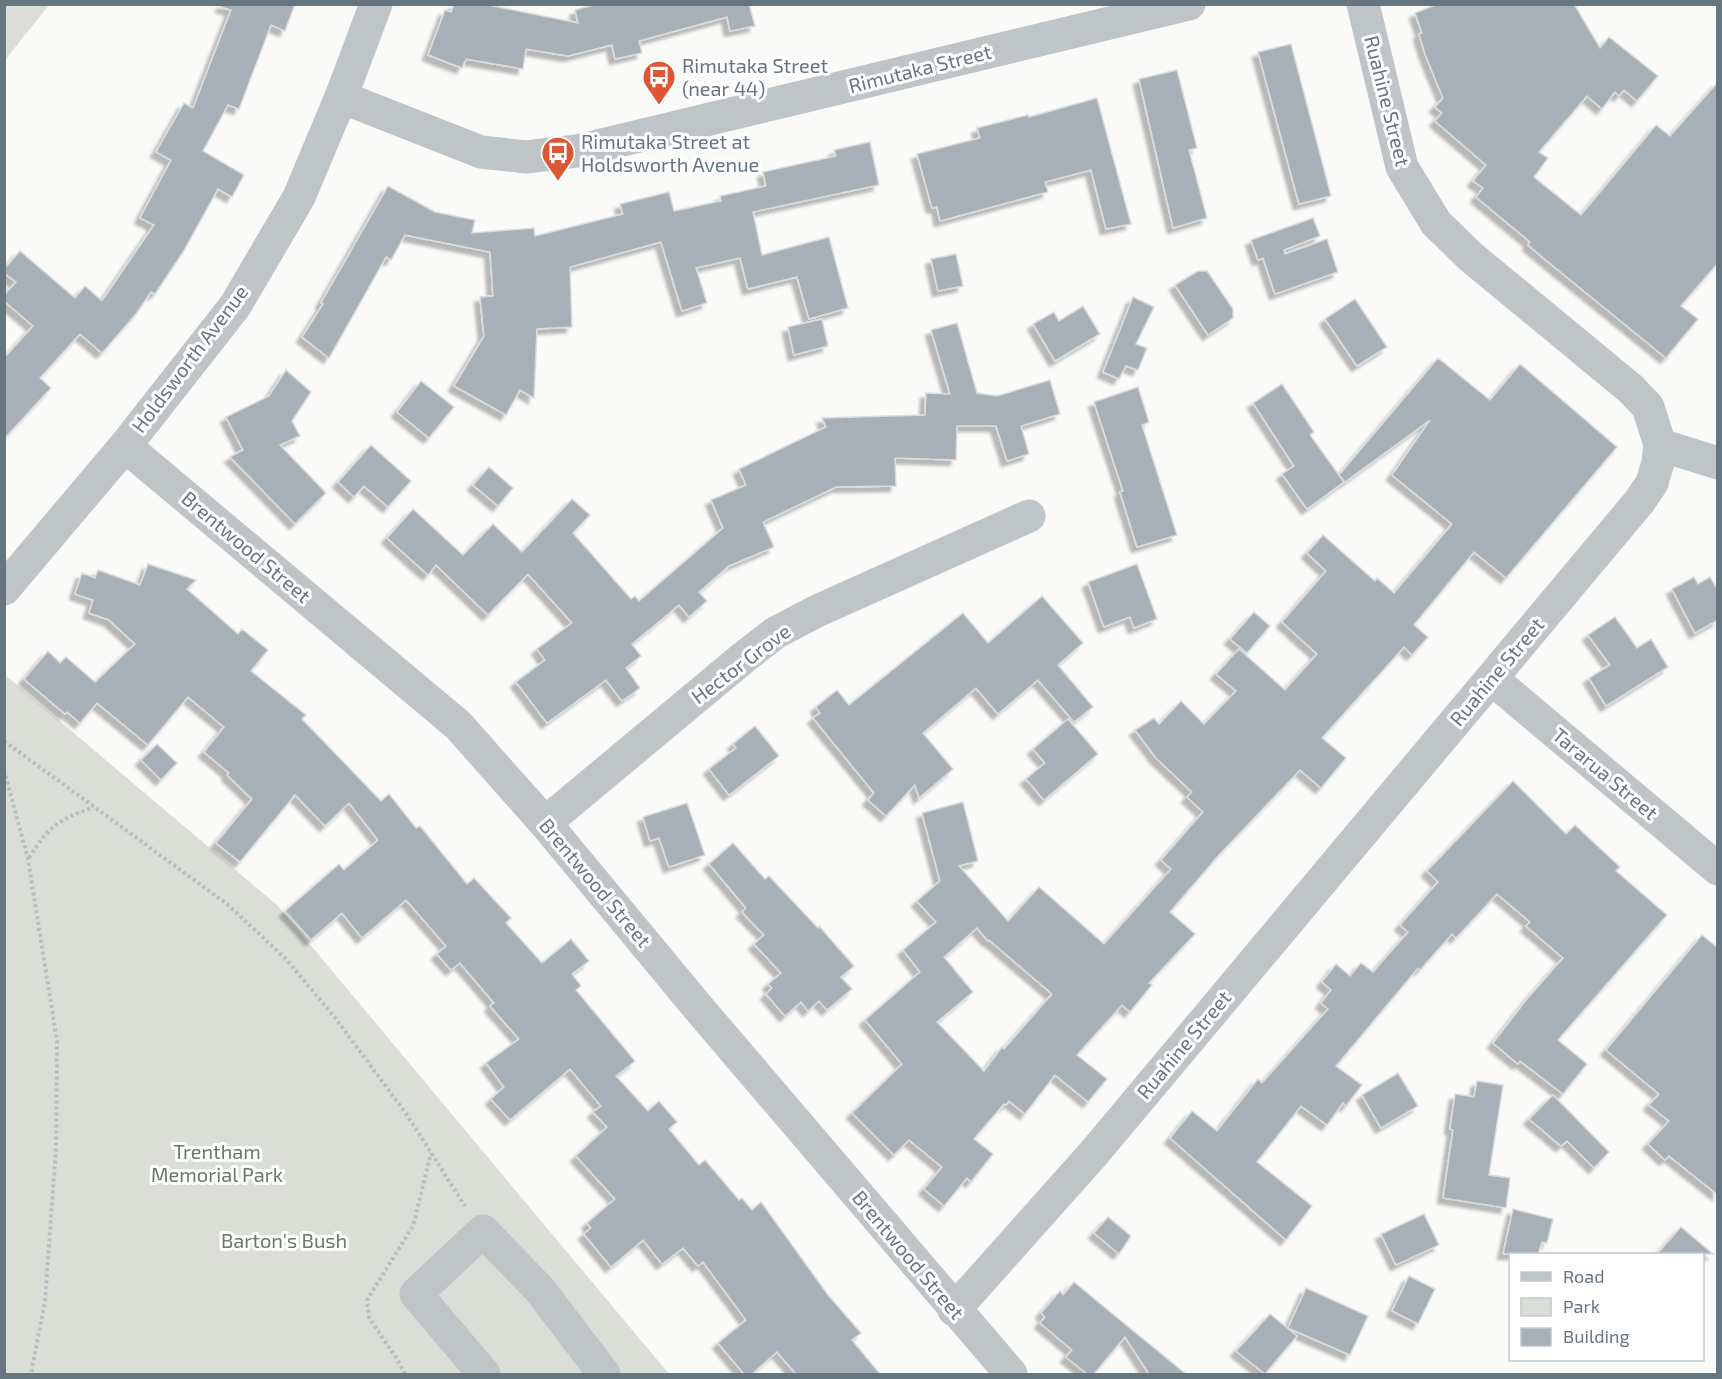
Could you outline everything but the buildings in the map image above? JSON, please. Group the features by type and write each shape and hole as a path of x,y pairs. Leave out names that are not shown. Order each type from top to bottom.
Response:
{"street":[{"name":"Holdsworth Avenue","path":"4,589 125,446 235,306 298,197 340,98 376,4"},
{"name":"Rimutaka Street","path":"340,98 482,152 526,157 577,152 1189,4"},
{"name":"Ruahine Street","path":"954,1310 1094,1153 1492,679 1639,502 1652,483 1660,445 1648,406 1631,389 1471,257 1436,223 1402,168 1363,4"},
{"path":"1660,445 1718,463"},
{"name":"Brentwood Street","path":"125,446 458,725 545,823 954,1310 1011,1374"},
{"name":"Hector Grove","path":"545,823 775,633 817,611 1029,516"},
{"name":"Tararua Street","path":"1492,679 1718,869"},
{"path":"484,1374 416,1294 483,1231 540,1290 604,1374"}],"path":[{"path":"4,741 227,904 286,959 336,1019 407,1115 483,1231"},
{"path":"4,770 28,859 57,1041 56,1148 45,1301 31,1374"},
{"path":"28,859 43,836 58,823 66,817 94,807"}],"green space":[{"path":"4,5 49,5 5,60"},
{"name":"Trentham Memorial Park","path":"4,674 277,905 669,1374 5,1374"}],"place":[{"name":"Rimutaka Street (near 44)","path":"659,106"},
{"name":"Rimutaka Street at Holdsworth Avenue","path":"558,182"}],"park label":[{"name":"Barton's Bush","path":"284,1241"}]}
